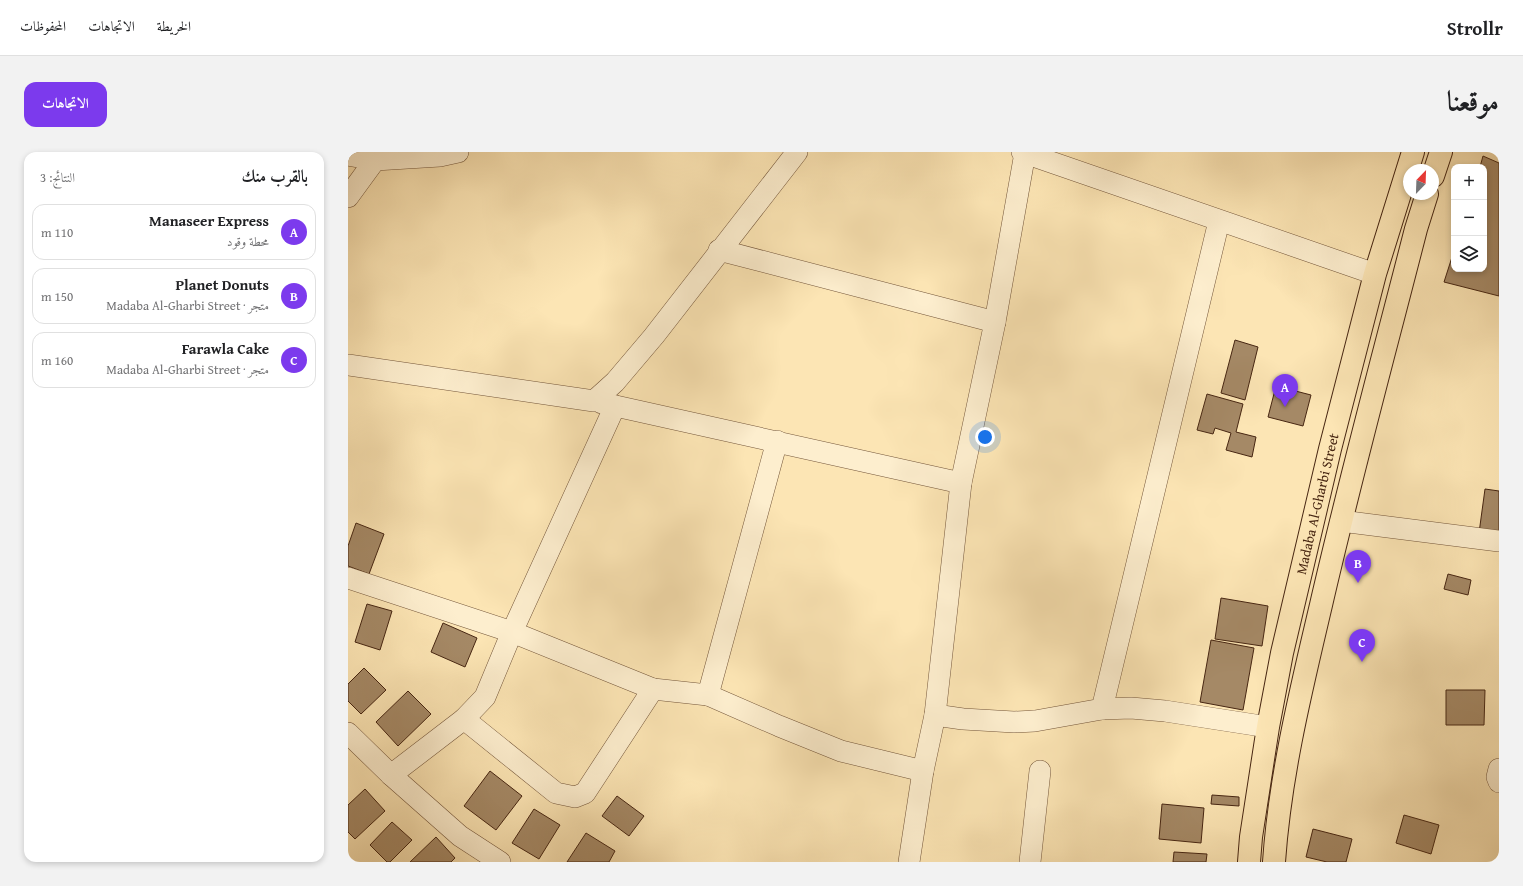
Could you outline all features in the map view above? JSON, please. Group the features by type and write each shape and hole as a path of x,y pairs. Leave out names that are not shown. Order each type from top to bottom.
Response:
{"main road":[{"name":"Madaba Al-Gharbi Street","path":"1249,862 1251,837 1268,727 1282,653 1330,448 1375,274 1413,152"},
{"path":"1437,164 1441,152"},
{"name":"Madaba Al-Gharbi Street","path":"1274,862 1276,836 1288,751 1309,656 1341,521 1416,229 1425,200"},
{"path":"1346,386 1374,393"}],"street":[{"path":"348,155 376,160 440,156 458,152"},
{"path":"594,401 615,382 654,336 719,250 797,152"},
{"path":"909,862 923,771 935,714 961,483 995,322 1024,153 1375,274"},
{"path":"348,198 376,160"},
{"path":"1102,709 1219,221"},
{"path":"719,250 995,322"},
{"path":"348,365 594,401 961,483"},
{"path":"391,776 464,719 485,697 512,632 615,406"},
{"path":"708,695 777,441"},
{"path":"1341,521 1499,541"},
{"path":"348,578 512,632 653,690 708,695 841,751 923,771"},
{"path":"464,719 556,793 575,797 585,793 653,690"},
{"path":"935,714 963,720 1014,722 1102,709 1131,708 1165,711 1268,727"},
{"path":"348,733 391,776 460,836 500,862"},
{"path":"1030,862 1040,772"}],"building":[{"path":"1483,156 1499,163 1499,296 1444,282 1451,260 1451,272 1487,272 1487,164 1481,164"},
{"path":"1235,340 1258,347 1245,400 1221,393"},
{"path":"1276,386 1311,395 1303,426 1268,417"},
{"path":"1207,394 1243,404 1236,432 1256,437 1252,457 1226,450 1231,433 1215,428 1213,434 1197,430"},
{"path":"1485,489 1499,491 1499,536 1479,533"},
{"path":"356,523 384,534 369,574 348,566 348,546"},
{"path":"1448,574 1471,580 1468,595 1444,589"},
{"path":"1221,598 1268,606 1262,646 1215,639"},
{"path":"367,604 392,611 380,650 355,642"},
{"path":"443,623 477,638 465,667 431,652"},
{"path":"1211,640 1254,648 1243,710 1200,702"},
{"path":"364,668 386,690 361,714 348,701 348,684"},
{"path":"1446,690 1485,690 1484,725 1446,725"},
{"path":"408,691 431,714 398,746 376,722"},
{"path":"490,771 522,796 496,830 464,806"},
{"path":"365,789 385,811 355,839 348,832 348,805"},
{"path":"1212,795 1239,797 1239,806 1211,804"},
{"path":"617,796 644,816 629,836 602,816"},
{"path":"1162,804 1204,808 1201,843 1159,839"},
{"path":"534,809 560,825 539,859 512,843"},
{"path":"1404,815 1439,825 1431,854 1396,843"},
{"path":"392,822 412,840 390,862 387,862 370,845"},
{"path":"1313,829 1352,839 1346,862 1327,862 1306,857"},
{"path":"586,833 615,851 609,862 567,862"},
{"path":"436,837 455,858 451,862 410,862"},
{"path":"1174,852 1207,854 1206,862 1173,862"}],"place":[{"name":"Manaseer Express","path":"1285,407"},
{"name":"Planet Donuts","path":"1358,583"},
{"name":"Farawla Cake","path":"1362,662"}]}
